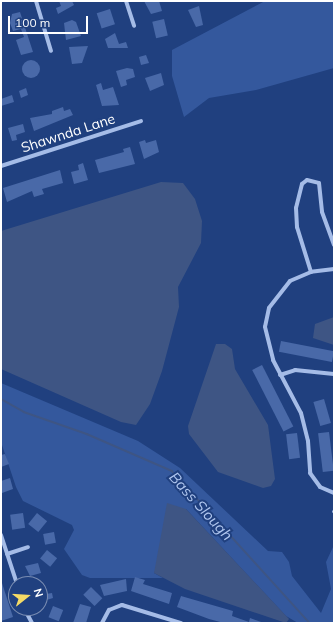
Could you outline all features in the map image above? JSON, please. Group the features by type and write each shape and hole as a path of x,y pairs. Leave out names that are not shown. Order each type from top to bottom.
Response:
{"street":[{"path":"36,1 52,52"},
{"path":"126,1 134,26"},
{"name":"Shawnda Lane","path":"1,166 142,121"},
{"path":"311,272 297,227 296,208 302,184 307,180 320,183 322,212 334,245"},
{"path":"334,269 311,272 290,281 268,308 268,347 280,375 301,413 308,441 310,474 320,486 334,493"},
{"path":"280,375 295,370 334,374"},
{"path":"1,535 14,576"},
{"path":"7,554 28,547"},
{"path":"102,623 109,610 122,605 182,623"}],"shaded area":[{"path":"265,1 334,1 334,68 256,90 209,98 184,117 172,76 172,50"},
{"path":"161,182 183,183 195,199 202,221 201,243 178,287 179,307 162,371 150,404 136,425 121,422 1,369 1,231"},
{"path":"334,317 334,345 313,338 315,324"},
{"path":"216,344 225,344 232,349 235,369 268,425 275,479 271,486 263,488 218,472 189,434 188,426"},
{"path":"1,383 138,441 180,468 268,551 282,552 289,562 292,576 321,613 331,589 326,562 334,545 334,623 298,623 286,616 186,509 154,573 163,578 90,578 82,575 64,549 74,530 72,525 23,501 16,487 1,442"},
{"path":"167,503 186,509 289,619 286,623 185,589 154,573"}],"building":[{"path":"59,1 72,1 74,5 58,14 56,8 61,6"},
{"path":"144,1 159,1 162,11 151,14"},
{"path":"199,6 203,25 196,27 188,10"},
{"path":"110,9 115,24 102,29 97,13"},
{"path":"20,12 33,52 21,55 16,40 24,37 21,29 13,31 10,23 12,14"},
{"path":"164,19 168,36 156,38 152,22"},
{"path":"72,20 76,22 81,36 66,40 64,23"},
{"path":"115,33 119,44 126,42 128,48 108,48 105,39"},
{"path":"88,46 82,63 72,64 69,47"},
{"path":"146,55 149,63 141,65 139,57"},
{"path":"31,60 37,63 40,69 37,75 31,78 25,75 22,69 25,63"},
{"path":"127,68 133,69 135,77 126,80 127,85 121,87 116,71"},
{"path":"161,73 164,85 150,91 145,78"},
{"path":"101,83 103,90 113,87 119,105 102,106 96,85"},
{"path":"26,88 28,95 21,98 19,91"},
{"path":"12,95 14,102 1,106 1,99"},
{"path":"63,107 64,111 70,109 73,115 34,131 30,118 52,114 52,111"},
{"path":"23,124 25,132 16,135 17,140 12,141 8,128"},
{"path":"145,140 146,143 156,140 159,152 144,159 139,142"},
{"path":"130,147 135,164 99,173 95,160 124,152 123,149"},
{"path":"83,163 88,180 74,184 71,172 79,170 78,165"},
{"path":"60,170 63,183 42,189 44,194 34,197 32,191 7,202 3,188"},
{"path":"281,341 334,351 332,362 279,352"},
{"path":"262,365 293,426 284,431 252,370"},
{"path":"324,399 331,423 320,426 313,402"},
{"path":"329,432 334,471 323,472 318,433"},
{"path":"297,433 300,458 289,459 286,434"},
{"path":"5,454 9,464 1,467 1,455"},
{"path":"10,478 13,489 2,493 1,481"},
{"path":"23,513 25,528 12,530 10,515"},
{"path":"37,513 47,521 38,532 28,524"},
{"path":"54,532 56,543 45,545 43,534"},
{"path":"47,550 57,558 50,567 40,559"},
{"path":"38,563 41,573 30,576 25,566"},
{"path":"135,577 145,580 143,584 172,593 169,604 131,591"},
{"path":"126,579 127,591 104,596 100,585"},
{"path":"1,580 8,602 8,616 13,617 1,621"},
{"path":"91,587 102,598 95,606 83,595"},
{"path":"52,593 53,598 48,600 48,594"},
{"path":"181,596 233,611 232,616 249,622 250,618 264,623 224,623 209,619 177,607"},
{"path":"80,604 91,607 86,623 73,623"},
{"path":"53,606 63,610 59,621 49,617"}],"waterway":[{"name":"Bass Slough","path":"1,399 24,412 87,434 172,471 310,623"}]}
